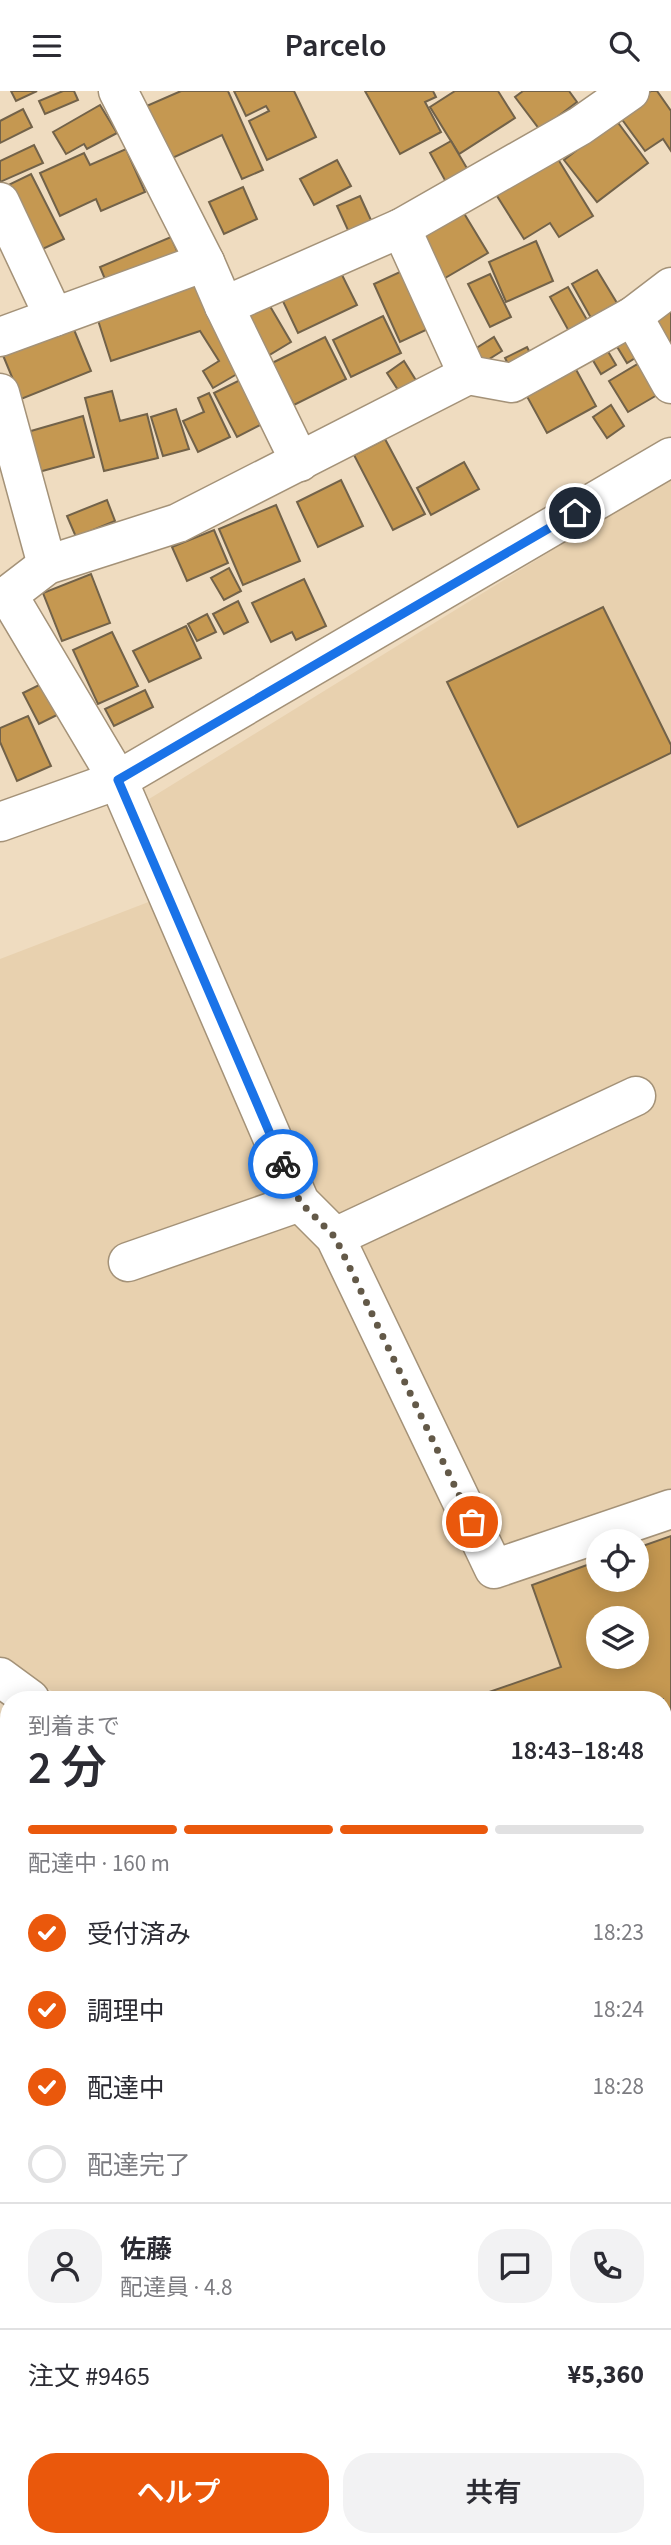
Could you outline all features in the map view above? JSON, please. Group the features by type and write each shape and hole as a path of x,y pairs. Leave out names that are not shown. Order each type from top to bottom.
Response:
{"street":[{"path":"118,91 205,262 300,462"},
{"path":"224,306 401,228 580,126 631,91"},
{"path":"0,202 54,317"},
{"path":"401,228 468,375"},
{"path":"0,337 205,262"},
{"path":"671,287 633,316 512,383 468,375 178,523 47,565 4,596 118,780 300,1202 335,1237 494,1569 671,1509"},
{"path":"633,316 671,384"},
{"path":"0,393 47,565"},
{"path":"0,822 118,780 671,457"},
{"path":"335,1237 636,1096"},
{"path":"128,1262 300,1202"},
{"path":"0,1677 19,1691"}],"shaded area":[{"path":"671,477 671,1691 52,1691 0,1657 0,959 185,888 149,799"}],"building":[{"path":"11,91 37,91 16,101"},
{"path":"63,91 74,91 78,100 45,114 39,101"},
{"path":"181,91 228,91 263,170 242,179 222,135 166,161 142,108"},
{"path":"234,91 294,91 316,137 267,160 249,121 269,111 266,106 246,116"},
{"path":"365,91 433,91 436,97 425,102 441,132 400,154"},
{"path":"455,91 498,91 515,118 459,154 430,107"},
{"path":"523,91 569,91 577,102 540,130 515,97"},
{"path":"651,91 657,91 671,111 671,151 663,139 645,151 618,114"},
{"path":"100,105 117,133 87,149 84,144 66,154 53,132"},
{"path":"23,109 32,127 0,143 0,121"},
{"path":"616,120 648,163 597,202 564,160"},
{"path":"451,141 468,170 446,182 430,153"},
{"path":"34,145 43,163 0,182 0,161"},
{"path":"126,149 145,192 101,211 96,199 60,216 40,173 84,153 90,165"},
{"path":"553,151 593,216 559,237 550,223 524,239 492,188"},
{"path":"337,160 351,186 314,205 300,179"},
{"path":"31,174 64,239 32,254 0,189"},
{"path":"243,187 257,219 224,234 209,202"},
{"path":"360,196 375,229 352,239 337,206"},
{"path":"462,210 488,253 440,281 415,239"},
{"path":"171,237 181,260 109,289 100,267"},
{"path":"536,241 553,281 506,302 489,262"},
{"path":"415,265 441,323 400,342 374,284"},
{"path":"338,267 357,305 298,333 280,295"},
{"path":"597,270 617,303 591,318 572,284"},
{"path":"490,274 511,317 490,327 468,284"},
{"path":"195,281 249,367 213,388 203,371 219,361 200,331 111,361 96,314"},
{"path":"568,287 590,325 571,335 550,297"},
{"path":"671,293 671,361 642,313"},
{"path":"264,296 291,342 266,357 239,310"},
{"path":"383,316 401,353 351,377 333,340"},
{"path":"70,320 91,371 21,399 0,348"},
{"path":"325,337 346,379 294,405 272,363"},
{"path":"494,337 502,351 478,366 470,352"},
{"path":"629,337 640,355 627,363 616,345"},
{"path":"527,347 533,359 511,370 505,358"},
{"path":"606,348 616,365 601,374 591,357"},
{"path":"646,359 664,391 628,412 609,381"},
{"path":"404,361 417,382 400,393 387,373"},
{"path":"573,364 596,406 547,433 524,391"},
{"path":"248,376 270,420 237,437 214,393"},
{"path":"112,391 120,421 147,414 158,458 104,471 85,398"},
{"path":"209,393 230,437 198,452 183,421 204,412 198,398"},
{"path":"611,405 624,426 607,438 593,417"},
{"path":"176,409 189,449 163,456 151,417"},
{"path":"83,416 94,457 35,473 24,433"},
{"path":"385,439 425,514 393,530 354,455"},
{"path":"464,462 479,489 431,515 417,488"},
{"path":"341,480 363,526 318,547 297,502"},
{"path":"107,500 115,521 76,537 67,516"},
{"path":"276,505 300,561 243,585 219,529"},
{"path":"214,530 228,563 187,581 172,547"},
{"path":"229,568 241,591 224,600 211,578"},
{"path":"91,574 110,623 62,641 43,593"},
{"path":"304,579 326,626 296,640 292,632 271,642 252,603"},
{"path":"238,601 248,622 224,634 213,614"},
{"path":"603,607 671,745 671,753 518,827 447,682"},
{"path":"207,614 216,632 197,641 188,624"},
{"path":"186,626 201,658 149,682 133,651"},
{"path":"112,632 138,686 98,704 73,650"},
{"path":"43,683 59,714 39,724 23,693"},
{"path":"145,690 153,707 114,726 105,709"},
{"path":"28,716 51,766 17,781 0,742 0,728"},
{"path":"671,1536 671,1691 492,1691 561,1667 532,1585 586,1565 586,1592 649,1592 649,1544"}],"way so far":[{"path":"283,1164 300,1202 335,1237 472,1522"}],"route":[{"path":"283,1164 118,780 575,513"}]}
